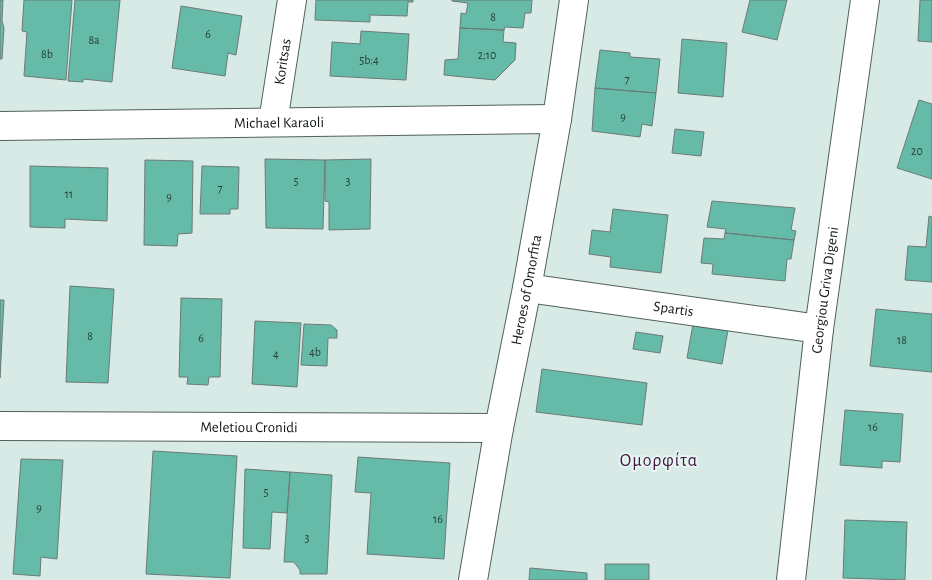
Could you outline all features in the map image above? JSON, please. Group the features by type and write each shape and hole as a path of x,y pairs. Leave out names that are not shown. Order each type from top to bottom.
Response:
{"street":[{"name":"Koritsas","path":"273,122 292,0"},
{"name":"Heroes of Omorfita","path":"473,580 499,428 527,288 574,0"},
{"name":"Georgiou Griva Digeni","path":"791,580 820,329 865,0"},
{"name":"Michael Karaoli","path":"0,126 556,119"},
{"name":"Spartis","path":"527,288 820,329"},
{"name":"Meletiou Cronidi","path":"0,426 499,428"}],"building":[{"path":"0,0 3,0 2,21 4,28 2,59 0,59"},
{"path":"24,0 72,0 66,80 24,76 27,32 22,31"},
{"path":"75,0 120,0 112,82 83,79 83,82 68,81"},
{"path":"316,0 413,0 413,2 408,2 407,16 370,15 370,22 315,20"},
{"path":"452,0 532,0 531,13 525,13 523,28 505,27 504,30 460,28 461,13 466,14 468,3"},
{"path":"750,0 787,0 777,40 742,32"},
{"path":"920,0 932,0 932,42 918,41"},
{"path":"181,6 242,16 236,55 228,53 225,76 172,68"},
{"path":"460,28 504,30 503,42 516,43 515,60 495,80 444,75 445,60 458,59"},
{"path":"361,31 409,34 406,80 330,76 332,42 360,44"},
{"path":"682,39 727,43 723,97 678,93"},
{"path":"600,50 630,53 630,57 660,59 656,93 595,88"},
{"path":"595,88 656,93 652,126 642,124 640,137 592,131"},
{"path":"919,100 932,104 932,179 897,168"},
{"path":"675,129 704,132 701,156 672,153"},
{"path":"265,159 325,160 323,229 266,228"},
{"path":"371,159 370,229 329,230 329,202 325,201 325,160"},
{"path":"145,160 193,161 192,233 178,234 177,246 144,245"},
{"path":"30,166 108,168 107,221 65,219 65,228 30,227"},
{"path":"202,166 239,167 238,209 230,209 230,214 200,214"},
{"path":"712,201 795,208 791,230 796,231 794,240 725,233 726,229 707,227"},
{"path":"613,209 668,215 661,273 610,267 611,257 589,254 592,230 610,232"},
{"path":"929,216 932,217 932,282 905,280 908,246 926,247"},
{"path":"725,233 794,240 791,259 787,259 785,281 712,274 713,264 701,263 704,238 724,239"},
{"path":"70,286 114,289 108,383 66,382"},
{"path":"181,298 222,299 220,377 209,377 208,385 187,384 188,377 179,377"},
{"path":"0,300 4,300 0,378"},
{"path":"876,309 932,314 932,372 870,366"},
{"path":"255,321 301,323 297,387 252,384"},
{"path":"304,324 331,325 337,330 337,338 328,338 327,366 301,365"},
{"path":"693,324 728,330 722,364 687,358"},
{"path":"636,332 663,336 660,353 633,349"},
{"path":"542,369 647,383 642,425 536,412"},
{"path":"845,410 903,414 900,462 882,461 882,468 840,465"},
{"path":"153,451 237,456 230,578 146,574"},
{"path":"358,457 450,463 444,559 367,554 371,493 355,492"},
{"path":"21,459 63,460 57,559 41,557 40,576 13,574"},
{"path":"245,469 290,472 287,513 272,512 270,549 243,548"},
{"path":"290,472 332,475 327,574 300,574 300,570 294,562 284,562"},
{"path":"845,520 907,522 905,580 843,578"},
{"path":"605,564 649,564 649,580 605,580"},
{"path":"530,568 587,573 587,580 529,580"}],"district":[{"name":"Ομορφίτα","path":"659,461"}]}
